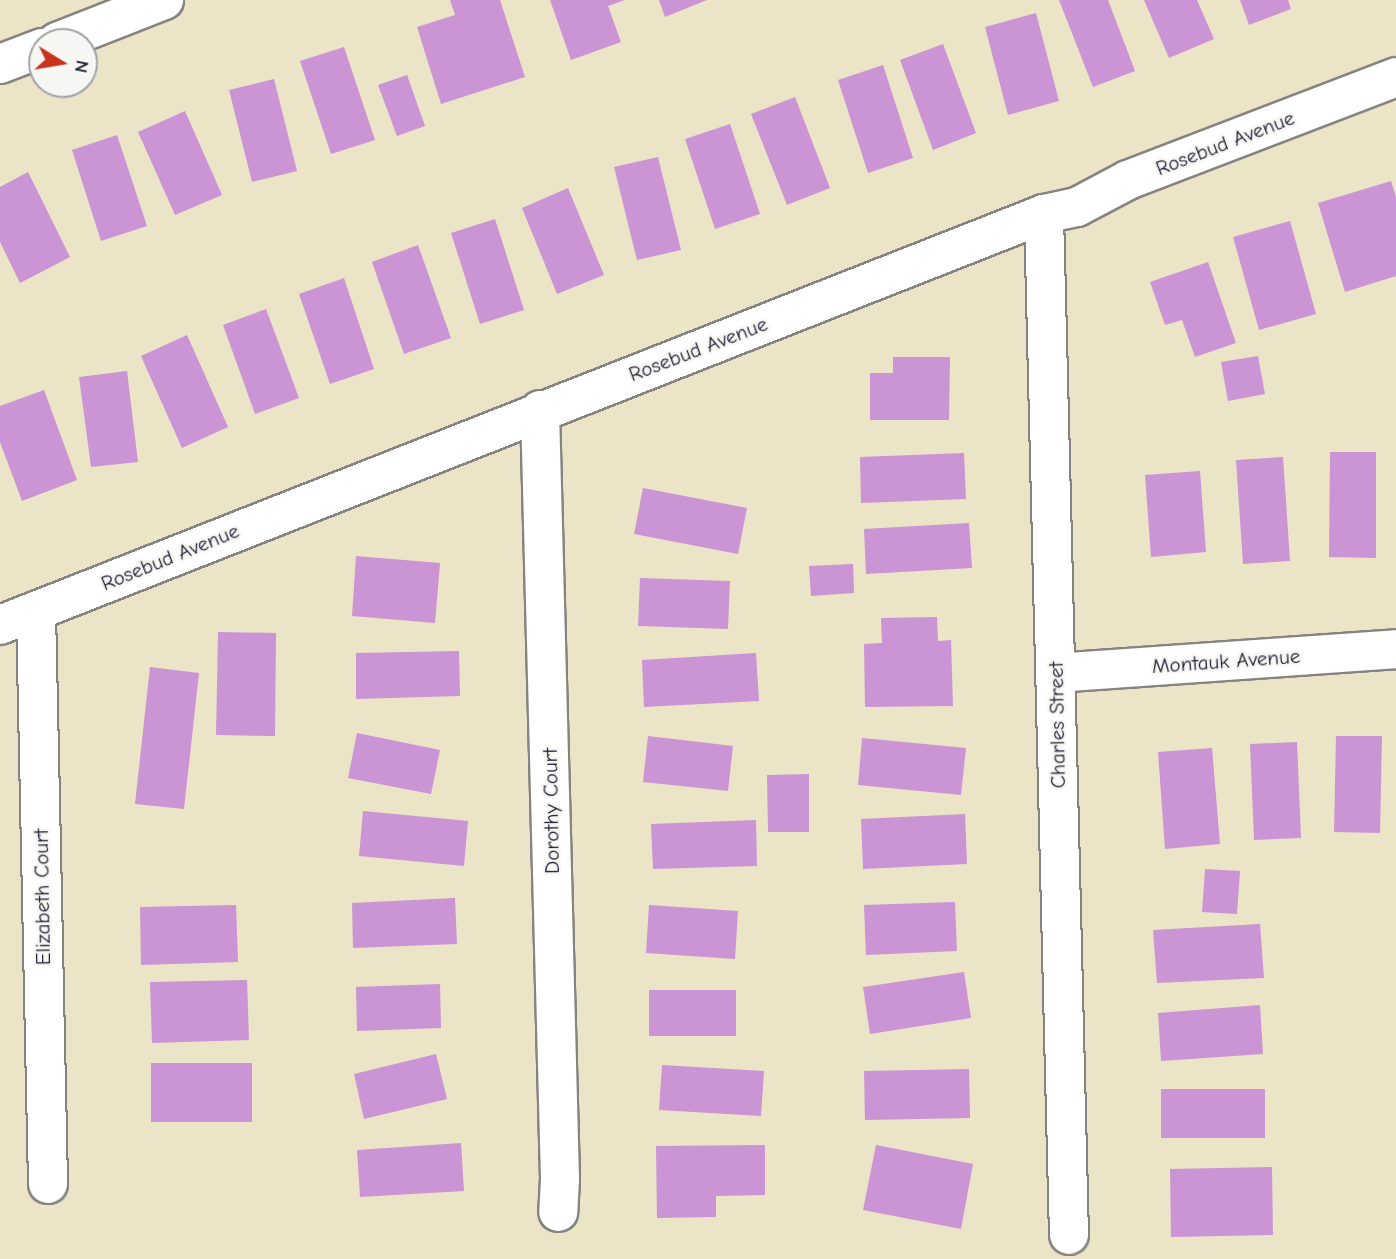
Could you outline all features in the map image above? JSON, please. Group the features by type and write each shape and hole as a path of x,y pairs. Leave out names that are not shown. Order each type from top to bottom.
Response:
{"street":[{"path":"93,28 164,0"},
{"path":"0,64 28,53"},
{"name":"Rosebud Avenue","path":"0,625 540,410 1044,214 1077,207 1128,180 1396,77"},
{"name":"Charles Street","path":"1044,214 1069,1235"},
{"name":"Dorothy Court","path":"540,410 561,1179 558,1212"},
{"name":"Elizabeth Court","path":"36,611 48,1184"},
{"name":"Montauk Avenue","path":"1056,673 1396,649"}],"building":[{"path":"450,0 500,0 525,77 441,104 417,27 455,15"},
{"path":"550,0 625,0 608,6 621,42 571,60"},
{"path":"659,0 707,0 665,17"},
{"path":"1059,0 1108,0 1135,71 1093,87"},
{"path":"1144,0 1197,0 1214,39 1169,58"},
{"path":"1240,0 1288,0 1291,9 1249,25"},
{"path":"1036,13 1059,101 1008,115 985,27"},
{"path":"943,44 976,133 933,150 900,60"},
{"path":"344,47 375,140 331,154 300,61"},
{"path":"883,65 913,158 868,173 838,80"},
{"path":"407,75 425,126 397,136 378,85"},
{"path":"274,79 297,171 252,182 229,90"},
{"path":"795,97 830,188 787,205 751,114"},
{"path":"185,111 222,195 175,215 138,132"},
{"path":"730,124 760,214 715,229 685,139"},
{"path":"117,135 147,226 101,241 72,150"},
{"path":"658,157 681,250 637,260 614,167"},
{"path":"28,172 70,257 20,283 0,242 0,187"},
{"path":"1391,181 1396,197 1396,276 1345,292 1318,203"},
{"path":"568,188 604,275 557,294 522,208"},
{"path":"495,219 524,310 480,324 451,233"},
{"path":"1290,221 1316,314 1259,330 1233,237"},
{"path":"418,245 451,338 404,354 372,262"},
{"path":"1208,262 1236,343 1195,357 1182,320 1165,325 1150,282"},
{"path":"344,278 374,369 330,384 299,294"},
{"path":"266,309 299,398 255,414 223,325"},
{"path":"187,335 228,427 182,448 141,356"},
{"path":"1258,356 1265,394 1228,401 1221,362"},
{"path":"893,357 950,357 949,420 870,420 870,373 893,373"},
{"path":"127,371 138,462 91,467 79,377"},
{"path":"44,390 77,480 22,501 0,442 0,406"},
{"path":"1330,452 1376,452 1376,558 1329,557"},
{"path":"964,453 966,499 861,503 860,457"},
{"path":"1283,457 1290,561 1243,564 1236,460"},
{"path":"1200,471 1206,552 1151,557 1145,475"},
{"path":"643,488 747,508 738,554 634,534"},
{"path":"969,523 972,568 866,574 864,529"},
{"path":"356,556 440,563 435,623 352,616"},
{"path":"853,564 854,593 811,596 809,566"},
{"path":"640,578 730,581 728,629 638,626"},
{"path":"937,617 938,641 951,640 953,706 865,707 864,644 882,643 881,618"},
{"path":"218,632 276,633 275,736 216,735"},
{"path":"459,651 460,696 356,699 356,653"},
{"path":"756,653 759,701 644,707 642,660"},
{"path":"150,667 199,673 184,809 135,804"},
{"path":"357,733 440,750 431,794 348,778"},
{"path":"648,736 733,746 728,791 643,782"},
{"path":"1336,736 1382,736 1380,833 1334,832"},
{"path":"862,738 966,748 961,795 858,785"},
{"path":"1297,742 1301,838 1254,840 1250,744"},
{"path":"1212,748 1220,844 1165,849 1158,752"},
{"path":"809,774 809,832 768,832 767,775"},
{"path":"363,811 468,821 464,866 359,856"},
{"path":"965,814 967,864 863,869 861,819"},
{"path":"756,820 757,866 653,869 651,824"},
{"path":"1205,869 1240,871 1237,914 1202,912"},
{"path":"455,898 457,944 353,948 352,903"},
{"path":"955,902 957,951 866,955 864,905"},
{"path":"236,905 238,962 141,965 140,907"},
{"path":"649,905 738,911 735,959 646,953"},
{"path":"1260,924 1264,978 1157,983 1153,930"},
{"path":"964,972 971,1018 870,1034 863,987"},
{"path":"247,980 249,1040 152,1043 150,982"},
{"path":"440,984 441,1028 357,1031 356,987"},
{"path":"649,990 736,990 736,1036 649,1036"},
{"path":"1260,1005 1263,1054 1161,1061 1158,1013"},
{"path":"436,1054 447,1099 364,1119 354,1074"},
{"path":"151,1063 252,1063 252,1122 151,1122"},
{"path":"662,1065 764,1071 761,1116 659,1110"},
{"path":"969,1069 970,1118 865,1120 864,1071"},
{"path":"1161,1089 1265,1089 1265,1138 1161,1138"},
{"path":"461,1143 464,1191 360,1197 357,1150"},
{"path":"765,1145 765,1195 716,1196 716,1217 657,1218 656,1146"},
{"path":"876,1145 973,1164 961,1229 863,1210"},
{"path":"1272,1167 1273,1235 1171,1237 1170,1169"}]}
